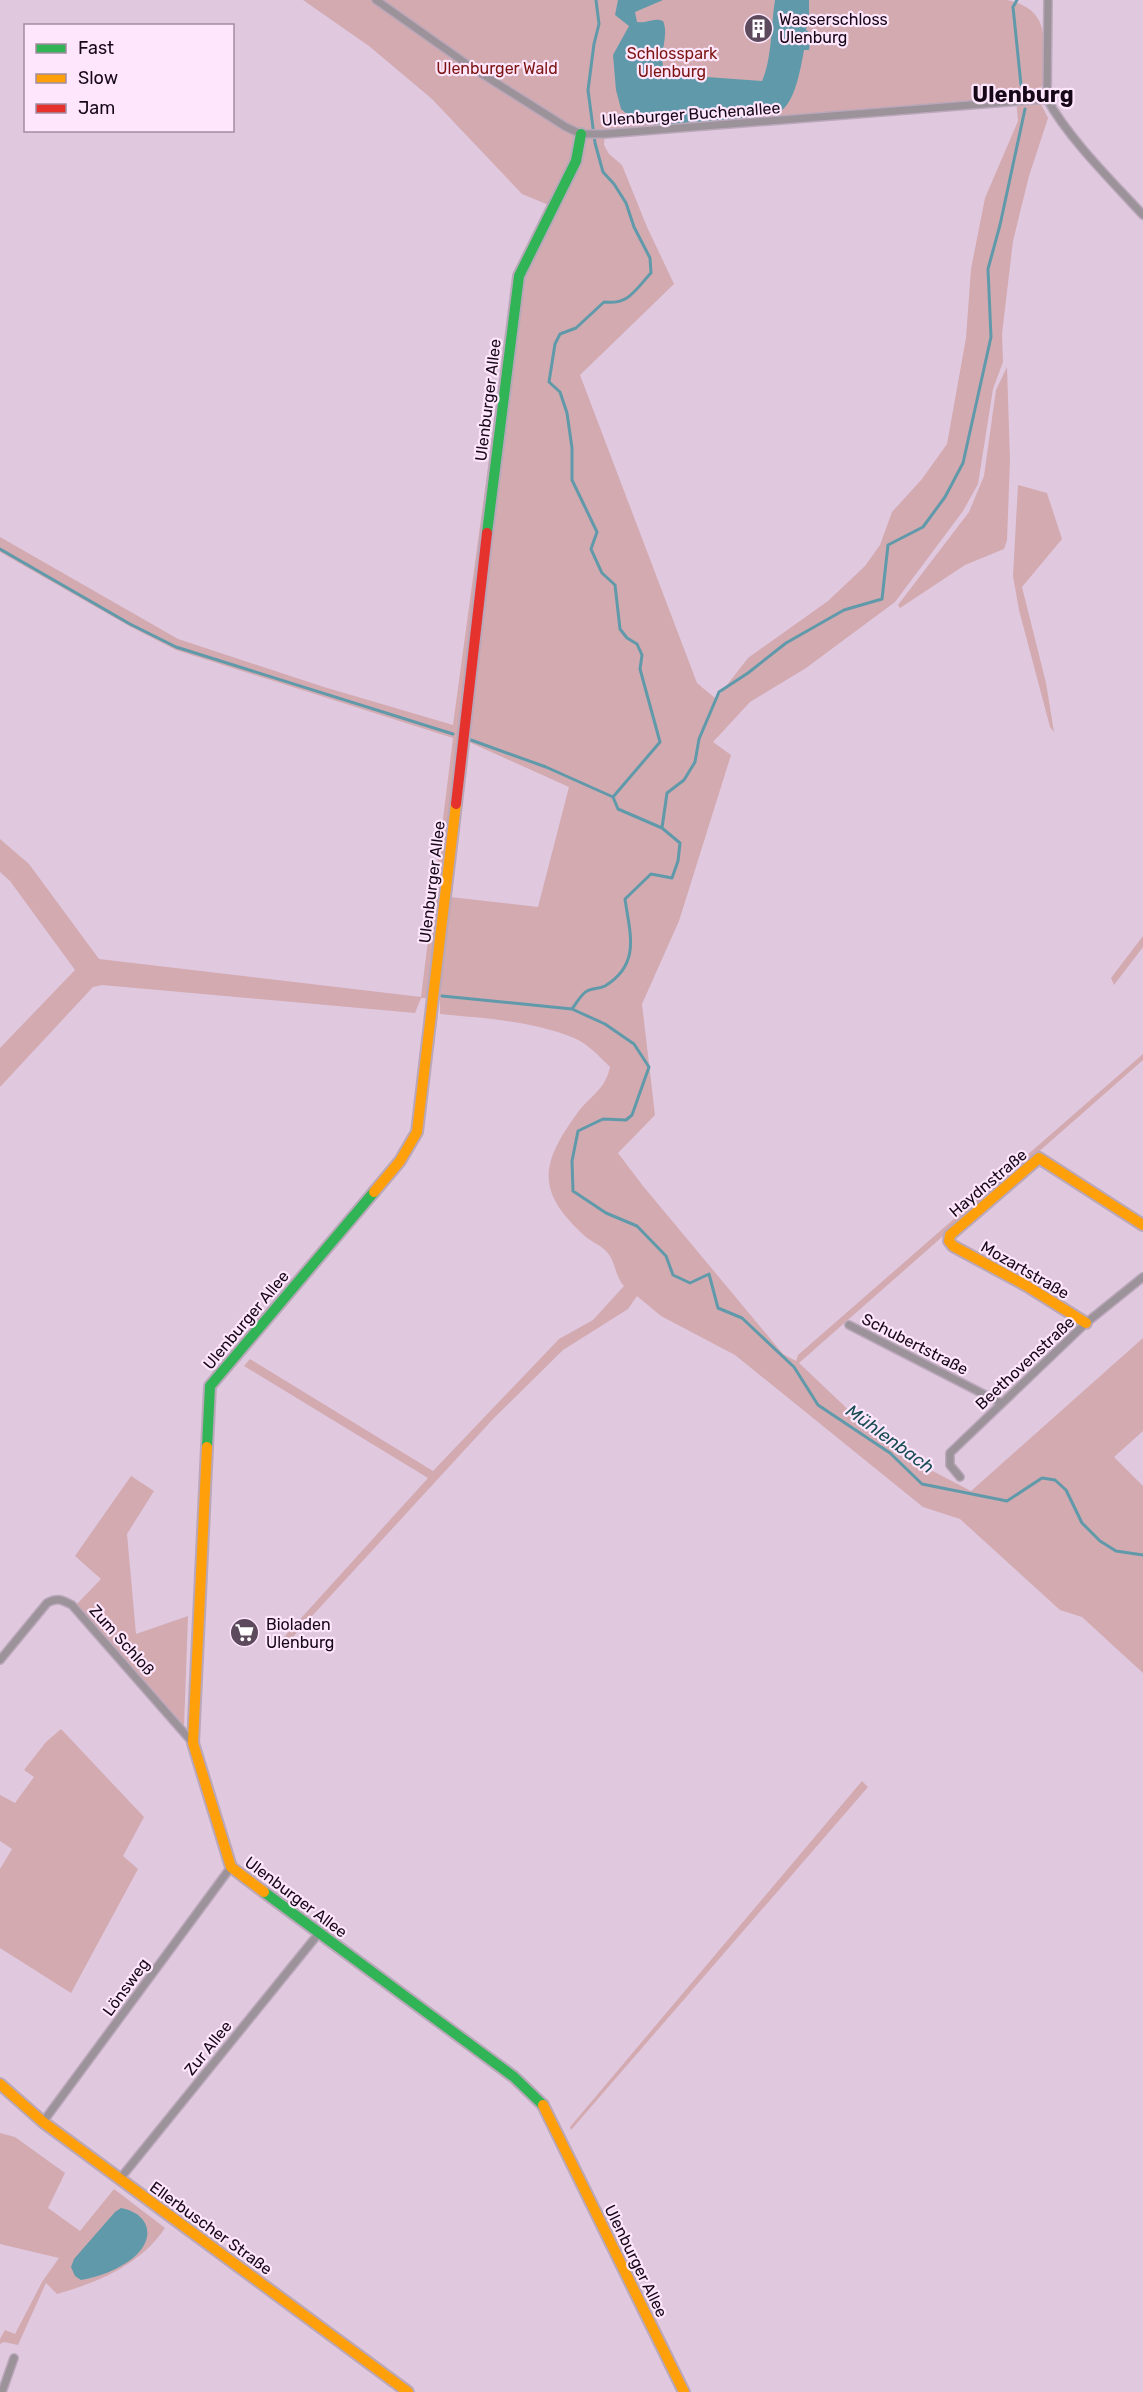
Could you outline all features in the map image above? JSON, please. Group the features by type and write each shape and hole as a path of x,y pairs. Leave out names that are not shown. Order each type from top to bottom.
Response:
{"street":[{"name":"Ulenburger Buchenallee","path":"376,0 471,67 566,127 586,134 1047,99"},
{"path":"1048,0 1047,99 1054,112 1072,134 1143,215"},
{"name":"Ulenburger Allee","path":"586,134 576,161 519,276 516,291 417,1132 400,1161 210,1386 193,1743 231,1867 514,2077 542,2103 684,2392"},
{"name":"Haydnstraße","path":"949,1241 950,1234 1040,1158 1143,1225"},
{"name":"Mozartstraße","path":"949,1241 953,1246 1027,1286 1086,1323"},
{"name":"Beethovenstraße","path":"960,1477 950,1465 950,1453 1086,1323 1143,1277"},
{"name":"Schubertstraße","path":"849,1325 1001,1403"},
{"name":"Zum Schloß","path":"0,1660 47,1603 54,1599 61,1599 72,1605 193,1743"},
{"name":"Lönsweg","path":"43,2122 231,1867"},
{"name":"Zur Allee","path":"119,2180 319,1933"},
{"name":"Ellerbuscher Straße","path":"0,2084 43,2122 119,2180 408,2392"},
{"path":"2,2392 14,2358"}],"green space":[{"path":"303,0 1007,0 1022,5 1039,20 1044,42 1043,83 1040,90 1030,96 1041,104 1048,118 1029,176 1013,241 1002,334 1003,362 993,389 978,484 963,511 895,602 806,668 750,702 713,742 731,755 679,921 642,1004 655,1115 618,1153 783,1354 796,1361 798,1355 1143,1054 1143,1060 799,1363 855,1416 875,1424 921,1465 971,1491 1143,1338 1143,1431 1114,1457 1143,1486 1143,1673 1082,1617 1060,1610 960,1519 923,1507 735,1355 661,1316 637,1296 628,1309 563,1350 493,1419 290,1640 284,1637 428,1478 244,1366 250,1359 433,1471 559,1339 593,1320 624,1286 609,1254 586,1237 559,1207 552,1193 549,1179 550,1164 555,1149 581,1108 600,1088 610,1067 584,1044 558,1032 508,1021 440,1014 440,999 421,998 415,1013 102,985 93,987 0,1087 0,1048 75,970 10,881 0,872 0,839 29,864 99,959 421,997 453,738 176,650 129,626 0,552 0,537 178,639 324,687 453,725 514,275 551,206 522,194 432,99 369,46","holes":["1016,98 1018,121 985,198 971,269 966,338 947,444 922,479 892,512 880,545 865,566 828,601 748,658 716,699 697,683 580,375 674,284 647,227 622,165 609,154 604,145 605,129","469,742 569,787 538,907 450,897"]},
{"path":"1007,367 1010,460 1007,540 1004,549 965,565 900,608 898,605 969,512 984,476 996,390"},
{"path":"1018,485 1047,493 1062,539 1022,587 1046,683 1054,732 1050,727 1019,610 1013,576"},
{"path":"1143,936 1143,947 1114,985 1111,978"},
{"path":"131,1476 154,1491 127,1534 136,1634 188,1616 184,1727 76,1605 101,1579 75,1556"},
{"path":"61,1729 144,1817 123,1856 138,1869 71,1993 0,1948 0,1869 12,1849 0,1841 0,1795 15,1803 34,1777 24,1770 46,1742"},
{"path":"862,1781 868,1787 571,2130 570,2127"},
{"path":"0,2133 15,2137 65,2173 48,2208 80,2231 114,2189 165,2228 155,2241 131,2262 103,2278 57,2294 46,2283 18,2345 4,2342 0,2344 0,2339 5,2330 15,2334 42,2282 59,2258 0,2244"}],"water":[{"path":"618,0 663,0 635,12 637,22 663,21 665,33 662,59 665,72 762,81 769,52 775,0 809,0 806,30 811,33 809,50 804,50 797,82 787,105 774,113 716,121 672,124 638,122 621,109 616,90 613,55 629,26 615,15"},
{"path":"121,2208 131,2211 144,2221 147,2228 145,2243 133,2258 121,2266 101,2275 81,2280 75,2276 71,2267 74,2259"}],"waterway":[{"name":"Mühlenbach","path":"596,0 599,24 588,90 595,143 603,172 626,203 634,227 650,258 651,273 626,299 604,302 576,328 560,334 555,344 549,382 560,392 567,413 572,448 572,480 597,532 591,549 602,573 615,585 620,629 627,638 637,644 642,655 640,669 660,742 613,797 618,809 662,828 680,843 678,861 672,878 651,874 625,899 630,947 624,968 605,986 585,992 572,1009 605,1024 634,1044 649,1067 632,1115 626,1120 603,1119 578,1131 572,1161 573,1191 606,1213 637,1226 666,1256 673,1275 690,1283 709,1274 718,1308 742,1318 794,1367 818,1405 890,1453 922,1484 1007,1501 1042,1478 1055,1480 1066,1490 1082,1523 1100,1541 1116,1551 1143,1555"},
{"path":"1017,0 1013,7 1021,85"},
{"path":"662,828 667,793 684,780 695,762 699,739 719,692 786,643 844,610 882,599 888,545 923,527 945,497 963,463 991,337 988,269 1025,109"},
{"path":"0,549 130,624 176,647 453,734"},
{"path":"471,740 546,767 613,797"},
{"path":"442,996 572,1009"}],"traffic: fast":[{"path":"487,533 519,276 576,161 581,134"},
{"path":"207,1447 210,1386 374,1192"},
{"path":"264,1892 514,2077 543,2105"}],"traffic: slow":[{"path":"374,1192 400,1161 417,1132 456,804"},
{"path":"1086,1323 1027,1286 953,1246 949,1241 950,1235 1039,1158 1143,1225"},
{"path":"207,1447 193,1743 231,1867 264,1892"},
{"path":"0,2084 43,2122 408,2392"},
{"path":"543,2105 684,2392"}],"traffic: jam":[{"path":"456,804 487,533"}],"place":[{"name":"Wasserschloss Ulenburg","path":"758,28"},
{"name":"Bioladen Ulenburg","path":"245,1633"}],"district":[{"name":"Ulenburg","path":"1023,94"}],"park label":[{"name":"Schlosspark Ulenburg","path":"672,62"},
{"name":"Ulenburger Wald","path":"497,68"}]}
